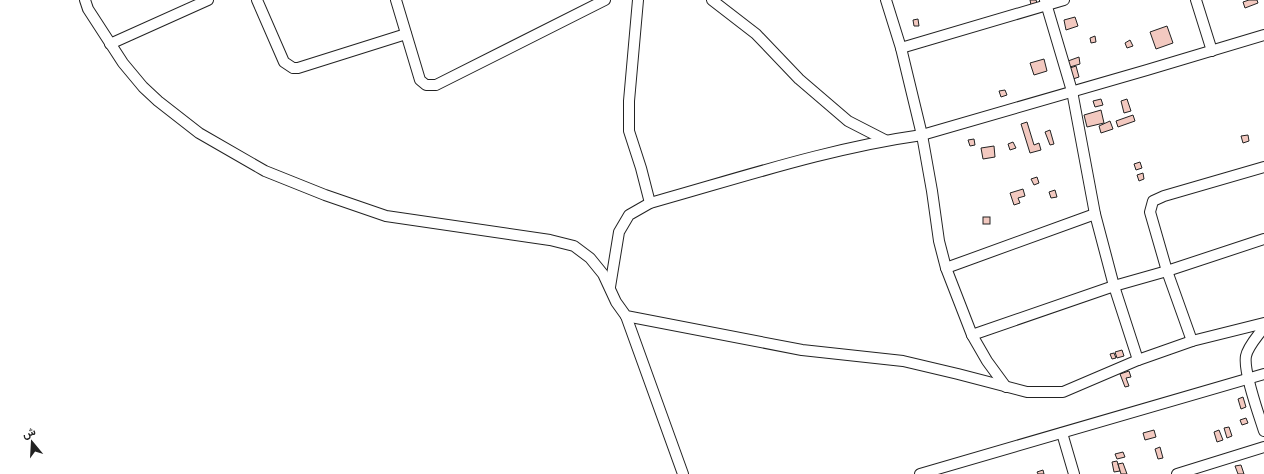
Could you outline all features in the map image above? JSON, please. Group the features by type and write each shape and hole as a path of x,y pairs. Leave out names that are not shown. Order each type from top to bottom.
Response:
{"street":[{"path":"110,44 208,0"},
{"path":"257,0 284,62 293,68 298,68 406,34"},
{"path":"396,0 420,80 426,85 436,85 605,0"},
{"path":"638,0 629,101 629,131 650,203"},
{"path":"712,0 756,34 799,79 848,121 885,140"},
{"path":"886,0 901,48 922,135 939,241 946,268 972,334 1006,387"},
{"path":"901,48 1046,2 1064,0"},
{"path":"1196,0 1212,51"},
{"path":"1046,2 1072,91 1095,214 1114,286 1138,360"},
{"path":"88,3 110,44 123,63 158,102 199,133 265,171 325,195 386,216 550,240 574,246 590,258 603,274 616,302 626,316 683,474"},
{"path":"610,287 619,232 629,215 650,203 810,158 885,140 922,135 1264,35"},
{"path":"1192,341 1167,271 1150,212 1153,202 1164,196 1264,167"},
{"path":"946,268 1095,214"},
{"path":"972,334 1114,286 1167,271 1264,239"},
{"path":"626,316 802,350 903,361 1026,392 1063,392 1138,360 1192,341 1264,322"},
{"path":"1264,328 1247,350 1245,357 1248,379 1264,431"},
{"path":"920,474 1264,374"},
{"path":"1062,433 1074,474"},
{"path":"1177,474 1264,447"}],"building":[{"path":"1030,0 1036,0 1037,3 1031,5"},
{"path":"1257,0 1258,3 1245,8 1243,2"},
{"path":"1075,17 1078,26 1066,30 1064,20"},
{"path":"918,19 919,26 914,26 913,20"},
{"path":"1167,26 1173,43 1156,49 1150,32"},
{"path":"1095,36 1096,42 1091,43 1090,38"},
{"path":"1130,40 1133,46 1127,48 1125,43"},
{"path":"1079,57 1080,64 1070,67 1068,61"},
{"path":"1044,59 1047,71 1034,75 1030,63"},
{"path":"1076,66 1079,77 1073,79 1070,68"},
{"path":"1005,90 1007,95 1001,97 999,91"},
{"path":"1101,99 1103,105 1095,107 1093,101"},
{"path":"1127,99 1131,111 1124,113 1121,101"},
{"path":"1101,110 1104,123 1087,127 1084,115"},
{"path":"1133,115 1135,121 1118,127 1116,121"},
{"path":"1110,121 1113,129 1101,133 1099,126"},
{"path":"1027,122 1034,145 1039,143 1041,150 1030,153 1021,124"},
{"path":"1050,130 1054,144 1050,145 1045,132"},
{"path":"1248,135 1249,141 1243,143 1241,136"},
{"path":"974,139 975,145 970,146 968,140"},
{"path":"1013,142 1016,148 1010,150 1008,144"},
{"path":"994,146 995,157 983,159 981,148"},
{"path":"1140,162 1142,168 1136,170 1134,164"},
{"path":"1143,173 1144,179 1139,181 1137,175"},
{"path":"1037,177 1039,183 1034,185 1031,179"},
{"path":"1023,189 1025,196 1018,198 1020,203 1014,205 1010,193"},
{"path":"1055,190 1057,197 1051,198 1049,192"},
{"path":"983,217 990,217 990,224 983,224"},
{"path":"1122,350 1124,356 1117,358 1115,352"},
{"path":"1114,353 1116,358 1112,359 1110,354"},
{"path":"1129,371 1131,377 1126,378 1129,386 1125,387 1120,374"},
{"path":"1243,397 1246,407 1241,409 1238,399"},
{"path":"1246,418 1248,423 1242,425 1240,420"},
{"path":"1229,427 1232,436 1227,438 1224,428"},
{"path":"1154,430 1156,437 1145,440 1143,433"},
{"path":"1219,430 1223,440 1217,442 1214,432"},
{"path":"1160,447 1163,458 1158,459 1155,449"},
{"path":"1123,452 1125,457 1117,459 1115,454"},
{"path":"1117,461 1120,471 1114,472 1112,462"},
{"path":"1123,463 1127,474 1121,474 1118,464"},
{"path":"1241,465 1244,474 1238,474 1235,466"},
{"path":"1043,470 1044,474 1038,474 1037,472"}]}
